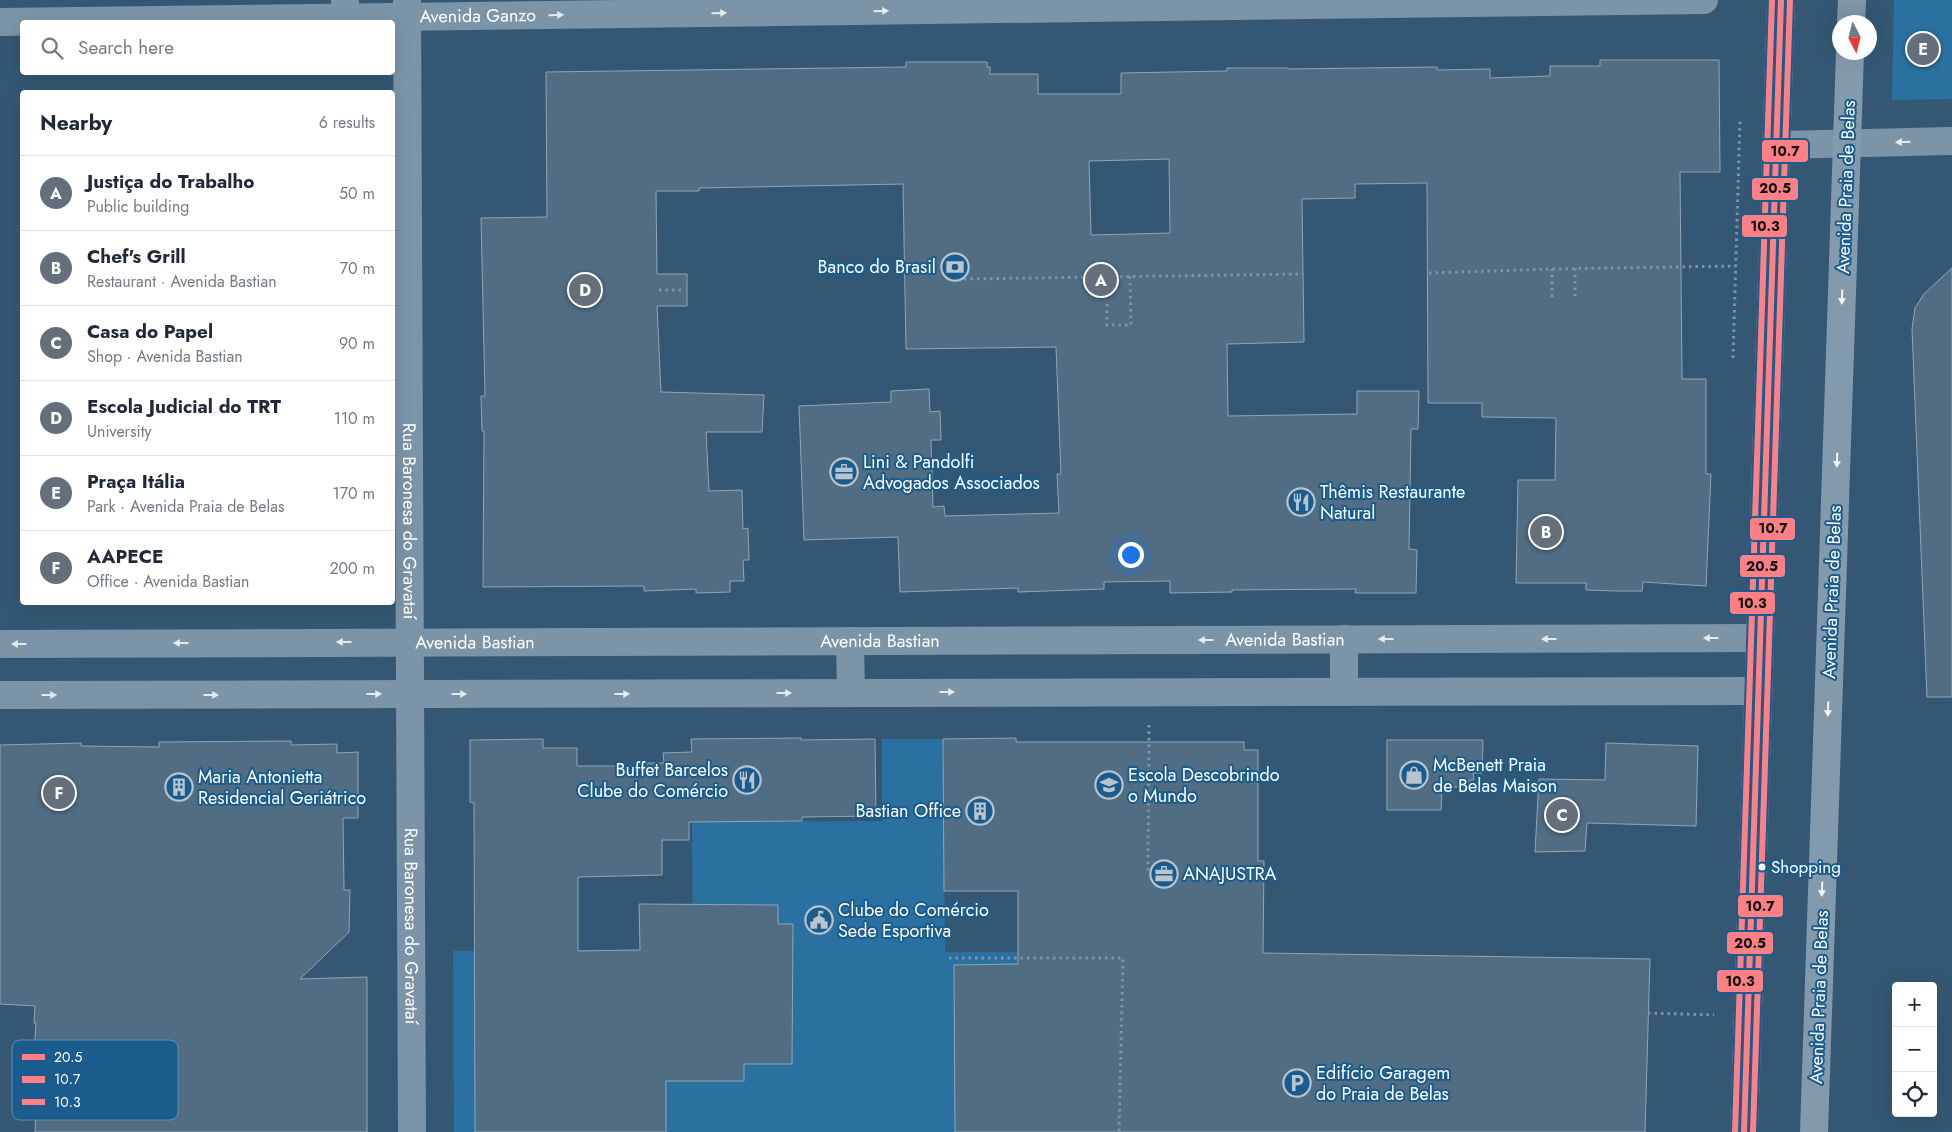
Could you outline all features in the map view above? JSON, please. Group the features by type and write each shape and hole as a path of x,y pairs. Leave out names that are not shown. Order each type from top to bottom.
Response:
{"main road":[{"path":"1744,1132 1781,0"},
{"path":"1851,15 1852,0"},
{"name":"Avenida Praia de Belas","path":"1814,1132 1850,60"}],"street":[{"name":"Avenida Ganzo","path":"53,20 407,8 1704,0"},
{"name":"Rua Baronesa do Gravataí","path":"407,8 412,1132"},
{"name":"Avenida Ganzo","path":"0,22 20,21"},
{"path":"1776,145 1952,142"},
{"name":"Avenida Bastian","path":"0,644 1760,638"},
{"path":"1344,639 1344,691"},
{"path":"850,641 852,693"},
{"path":"0,696 1757,691"}],"path":[{"path":"1733,359 1740,119"},
{"path":"1428,273 1575,268 1736,266"},
{"path":"1575,268 1575,296"},
{"path":"1552,269 1552,296"},
{"path":"964,279 1303,274"},
{"path":"1107,304 1107,325 1131,325 1130,276"},
{"path":"659,290 684,290"},
{"path":"1150,692 1148,871 1164,874"},
{"path":"949,958 1123,958 1119,1132"},
{"path":"1648,1013 1747,1016"}],"shaded area":[{"path":"1894,0 1952,0 1952,99 1892,100"},
{"name":"Clube do Comércio Sede Esportiva","path":"882,739 943,739 945,952 1080,952 1101,1132 454,1132 453,951 693,949 692,822 882,821"}],"building":[{"path":"1600,60 1719,60 1720,172 1680,172 1682,379 1706,379 1706,474 1711,474 1706,586 1643,582 1642,591 1616,591 1586,590 1586,583 1516,583 1518,480 1555,480 1556,418 1482,417 1482,403 1428,403 1427,183 1355,184 1355,198 1302,199 1304,342 1227,344 1228,416 1357,414 1357,391 1419,391 1418,429 1411,429 1409,549 1417,550 1416,593 1355,593 1356,589 1232,590 1232,592 1170,593 1170,581 1104,582 1104,589 1018,592 1018,588 900,592 898,537 804,540 799,406 891,402 891,391 929,389 930,412 940,411 941,440 931,440 933,507 944,506 945,516 1059,513 1057,474 1061,474 1056,347 906,349 903,184 699,188 699,191 656,191 657,274 687,274 687,306 657,306 661,392 764,395 762,432 706,432 709,491 742,490 743,529 748,528 749,560 743,560 744,581 730,581 730,592 696,593 696,589 644,591 644,586 483,587 484,431 482,431 481,396 485,396 481,218 547,217 546,72 906,67 906,62 987,62 987,67 990,67 990,74 1038,74 1038,94 1121,94 1121,73 1227,71 1227,68 1437,67 1437,70 1490,69 1490,78 1550,76 1550,66 1600,66","holes":["1169,159 1170,233 1091,235 1089,161"]},
{"path":"1952,268 1952,697 1927,697 1912,329 1915,308 1924,294"},
{"path":"801,738 801,740 875,739 876,816 802,817 802,821 689,822 689,840 662,840 662,875 578,877 578,951 640,950 639,904 778,905 778,924 793,924 792,1064 744,1064 744,1081 666,1081 666,1132 475,1132 474,803 470,802 470,740 543,739 543,748 577,748 577,766 642,766 642,763 664,763 663,753 692,752 691,739"},
{"path":"1016,738 1016,742 1244,742 1244,750 1258,750 1258,861 1264,861 1263,953 1650,959 1645,1132 955,1132 954,965 1018,964 1018,891 944,891 943,739"},
{"name":"McBenett Praia de Belas Maison","path":"1387,740 1483,740 1482,773 1473,773 1474,780 1469,780 1469,787 1442,787 1441,810 1387,810"},
{"path":"291,741 291,745 337,744 337,753 358,752 358,818 343,818 344,890 350,890 349,932 300,979 367,977 367,1132 35,1132 36,1120 178,1120 178,1040 35,1040 35,1006 0,1004 0,745 81,743 81,746 159,747 159,742"},
{"path":"1606,743 1698,746 1696,826 1587,823 1585,851 1535,852 1539,779 1605,780"}],"transit line":[{"name":"10.3","path":"1735,1132 1772,0"},
{"name":"20.5","path":"1744,1132 1781,0"},
{"name":"10.7","path":"1753,1132 1790,0"}],"place":[{"name":"Praça Itália","path":"1923,49"},
{"name":"Banco do Brasil","path":"955,267"},
{"name":"Justiça do Trabalho","path":"1101,280"},
{"name":"Escola Judicial do TRT","path":"585,290"},
{"name":"Lini & Pandolfi Advogados Associados","path":"844,472"},
{"name":"Thêmis Restaurante Natural","path":"1301,502"},
{"name":"Chef's Grill","path":"1546,532"},
{"name":"McBenett Praia de Belas Maison","path":"1414,775"},
{"name":"Buffet Barcelos Clube do Comércio","path":"747,780"},
{"name":"Escola Descobrindo o Mundo","path":"1109,785"},
{"name":"Maria Antonietta Residencial Geriátrico","path":"179,787"},
{"name":"AAPECE","path":"59,793"},
{"name":"Bastian Office","path":"980,811"},
{"name":"Casa do Papel","path":"1562,815"},
{"name":"Shopping","path":"1762,867"},
{"name":"ANAJUSTRA","path":"1164,874"},
{"name":"Clube do Comércio Sede Esportiva","path":"819,920"},
{"name":"Edifício Garagem do Praia de Belas","path":"1297,1083"}]}
